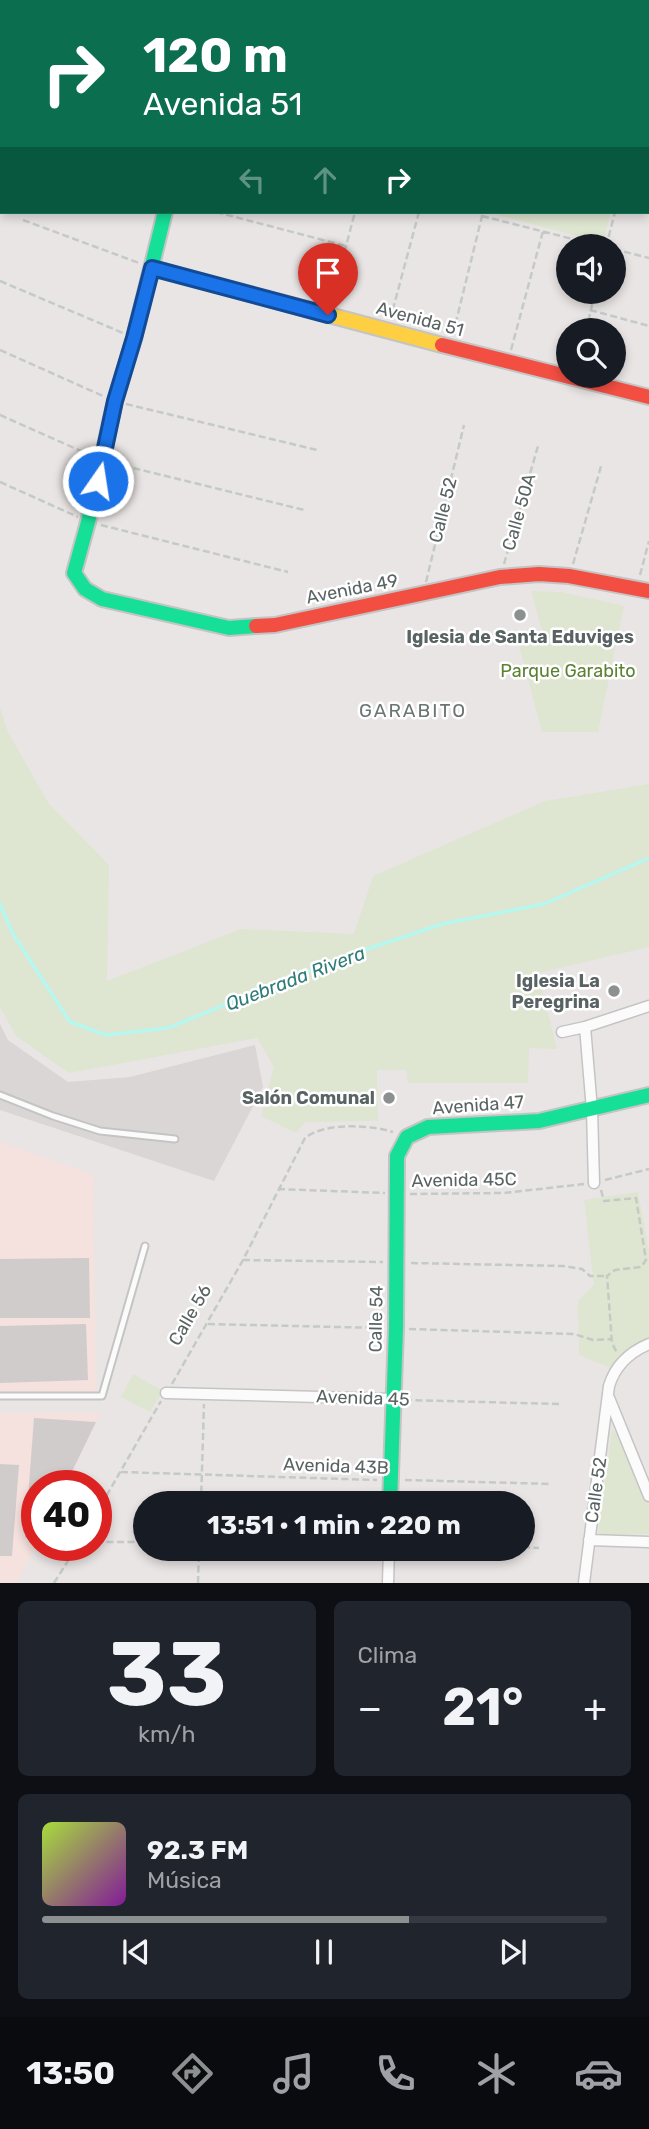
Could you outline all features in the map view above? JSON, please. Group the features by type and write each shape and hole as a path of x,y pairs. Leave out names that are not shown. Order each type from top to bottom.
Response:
{"street":[{"path":"88,522 115,401 134,338 165,214"},
{"name":"Avenida 51","path":"152,268 649,397"},
{"name":"Avenida 49","path":"88,522 74,573 85,589 102,599 229,628 275,625 500,577 539,574 569,576 643,589"},
{"path":"562,1032 649,1006"},
{"path":"585,1027 597,1182"},
{"name":"Avenida 47","path":"407,1137 428,1127 539,1121 649,1095"},
{"name":"Calle 54","path":"391,1491 397,1156 407,1137"},
{"path":"624,1361 636,1350 649,1344"},
{"name":"Calle 52","path":"584,1583 608,1398 613,1373 624,1361"},
{"name":"Avenida 45","path":"166,1393 394,1399"},
{"path":"608,1398 649,1496"},
{"path":"589,1540 649,1542"},
{"path":"388,1583 389,1561"}],"lane":[{"path":"0,1095 100,1131 176,1139"},
{"path":"0,1396 102,1396 145,1246"}],"path":[{"path":"224,214 346,246"},
{"path":"328,315 354,214"},
{"path":"388,331 418,214"},
{"path":"449,347 483,214 556,234"},
{"path":"609,234 614,214"},
{"path":"23,220 152,268"},
{"path":"508,361 543,231"},
{"path":"626,252 649,258"},
{"path":"0,281 134,338"},
{"path":"588,318 592,304"},
{"path":"590,310 649,326"},
{"path":"0,350 115,401 317,450"},
{"path":"0,415 103,460 304,510"},
{"name":"Calle 52","path":"422,595 464,425"},
{"name":"Calle 50A","path":"500,577 538,446"},
{"path":"569,576 602,463"},
{"path":"0,482 88,522 288,572"},
{"path":"643,589 649,541"},
{"name":"Calle 56","path":"112,1486 243,1260 301,1146 312,1133 334,1128 379,1128 407,1137"},
{"name":"Avenida 45C","path":"278,1189 397,1194 504,1193 597,1182 649,1169"},
{"path":"243,1260 563,1266 582,1269 590,1276 607,1276 615,1270 641,1267 646,1261 637,1200 634,1197 603,1200 597,1182"},
{"path":"607,1276 612,1343 624,1361"},
{"path":"201,1491 204,1394"},
{"name":"Avenida 45","path":"394,1399 559,1404"},
{"name":"Avenida 43B","path":"120,1472 552,1485"},
{"path":"112,1542 133,1542"},
{"path":"535,1548 539,1548"},
{"path":"54,1583 68,1561"},
{"path":"198,1583 199,1561"}],"shaded area":[{"path":"0,1024 8,1040 68,1082 130,1077 255,1045 263,1087 214,1181 0,1110"},
{"path":"0,1142 93,1175 96,1394 0,1397"},
{"path":"0,1413 101,1413 73,1470 21,1470 21,1561 28,1561 17,1583 0,1583"}],"green space":[{"path":"494,214 610,214 605,234 569,234"},
{"name":"Parque Garabito","path":"531,591 561,592 624,606 598,732 542,732 519,645 544,638"},
{"path":"0,708 8,732 49,804 109,865 107,981 241,929 354,934 373,876 545,801 649,784 649,947 538,973 557,1049 529,1048 528,1083 408,1083 406,1070 377,1070 378,1121 305,1122 296,1133 261,1116 274,1067 257,1038 69,1073 16,1036 0,1007"},
{"path":"638,1192 649,1252 649,1341 613,1369 579,1355 578,1301 594,1285 584,1200"},
{"path":"133,1374 163,1391 150,1412 121,1397"},
{"path":"612,1429 621,1438 649,1506 649,1534 598,1535"}],"building":[{"path":"89,1258 90,1318 0,1318 0,1259"},
{"path":"86,1324 88,1380 0,1383 0,1326"},
{"path":"34,1418 96,1422 73,1470 30,1470"},
{"path":"0,1464 19,1465 12,1556 0,1556"}],"waterway":[{"name":"Quebrada Rivera","path":"0,904 13,934 70,1022 106,1035 168,1028 335,960 442,924 544,904 649,858"}],"traffic: fast":[{"path":"165,214 134,338 115,401 74,573 85,589 102,599 229,628 256,626"},
{"path":"390,1491 396,1328 397,1156 407,1137 428,1127 539,1121 649,1095"}],"traffic: slow":[{"path":"152,268 442,345"}],"traffic: jam":[{"path":"442,345 649,397"},
{"path":"256,626 275,625 500,577 539,574 569,576 649,591"}],"place":[{"name":"Iglesia de Santa Eduviges","path":"520,615"},
{"name":"Iglesia La Peregrina","path":"614,991"},
{"name":"Salón Comunal","path":"389,1098"}],"district":[{"name":"GARABITO","path":"413,710"}],"route":[{"path":"98,481 115,401 152,268 328,315"}]}
